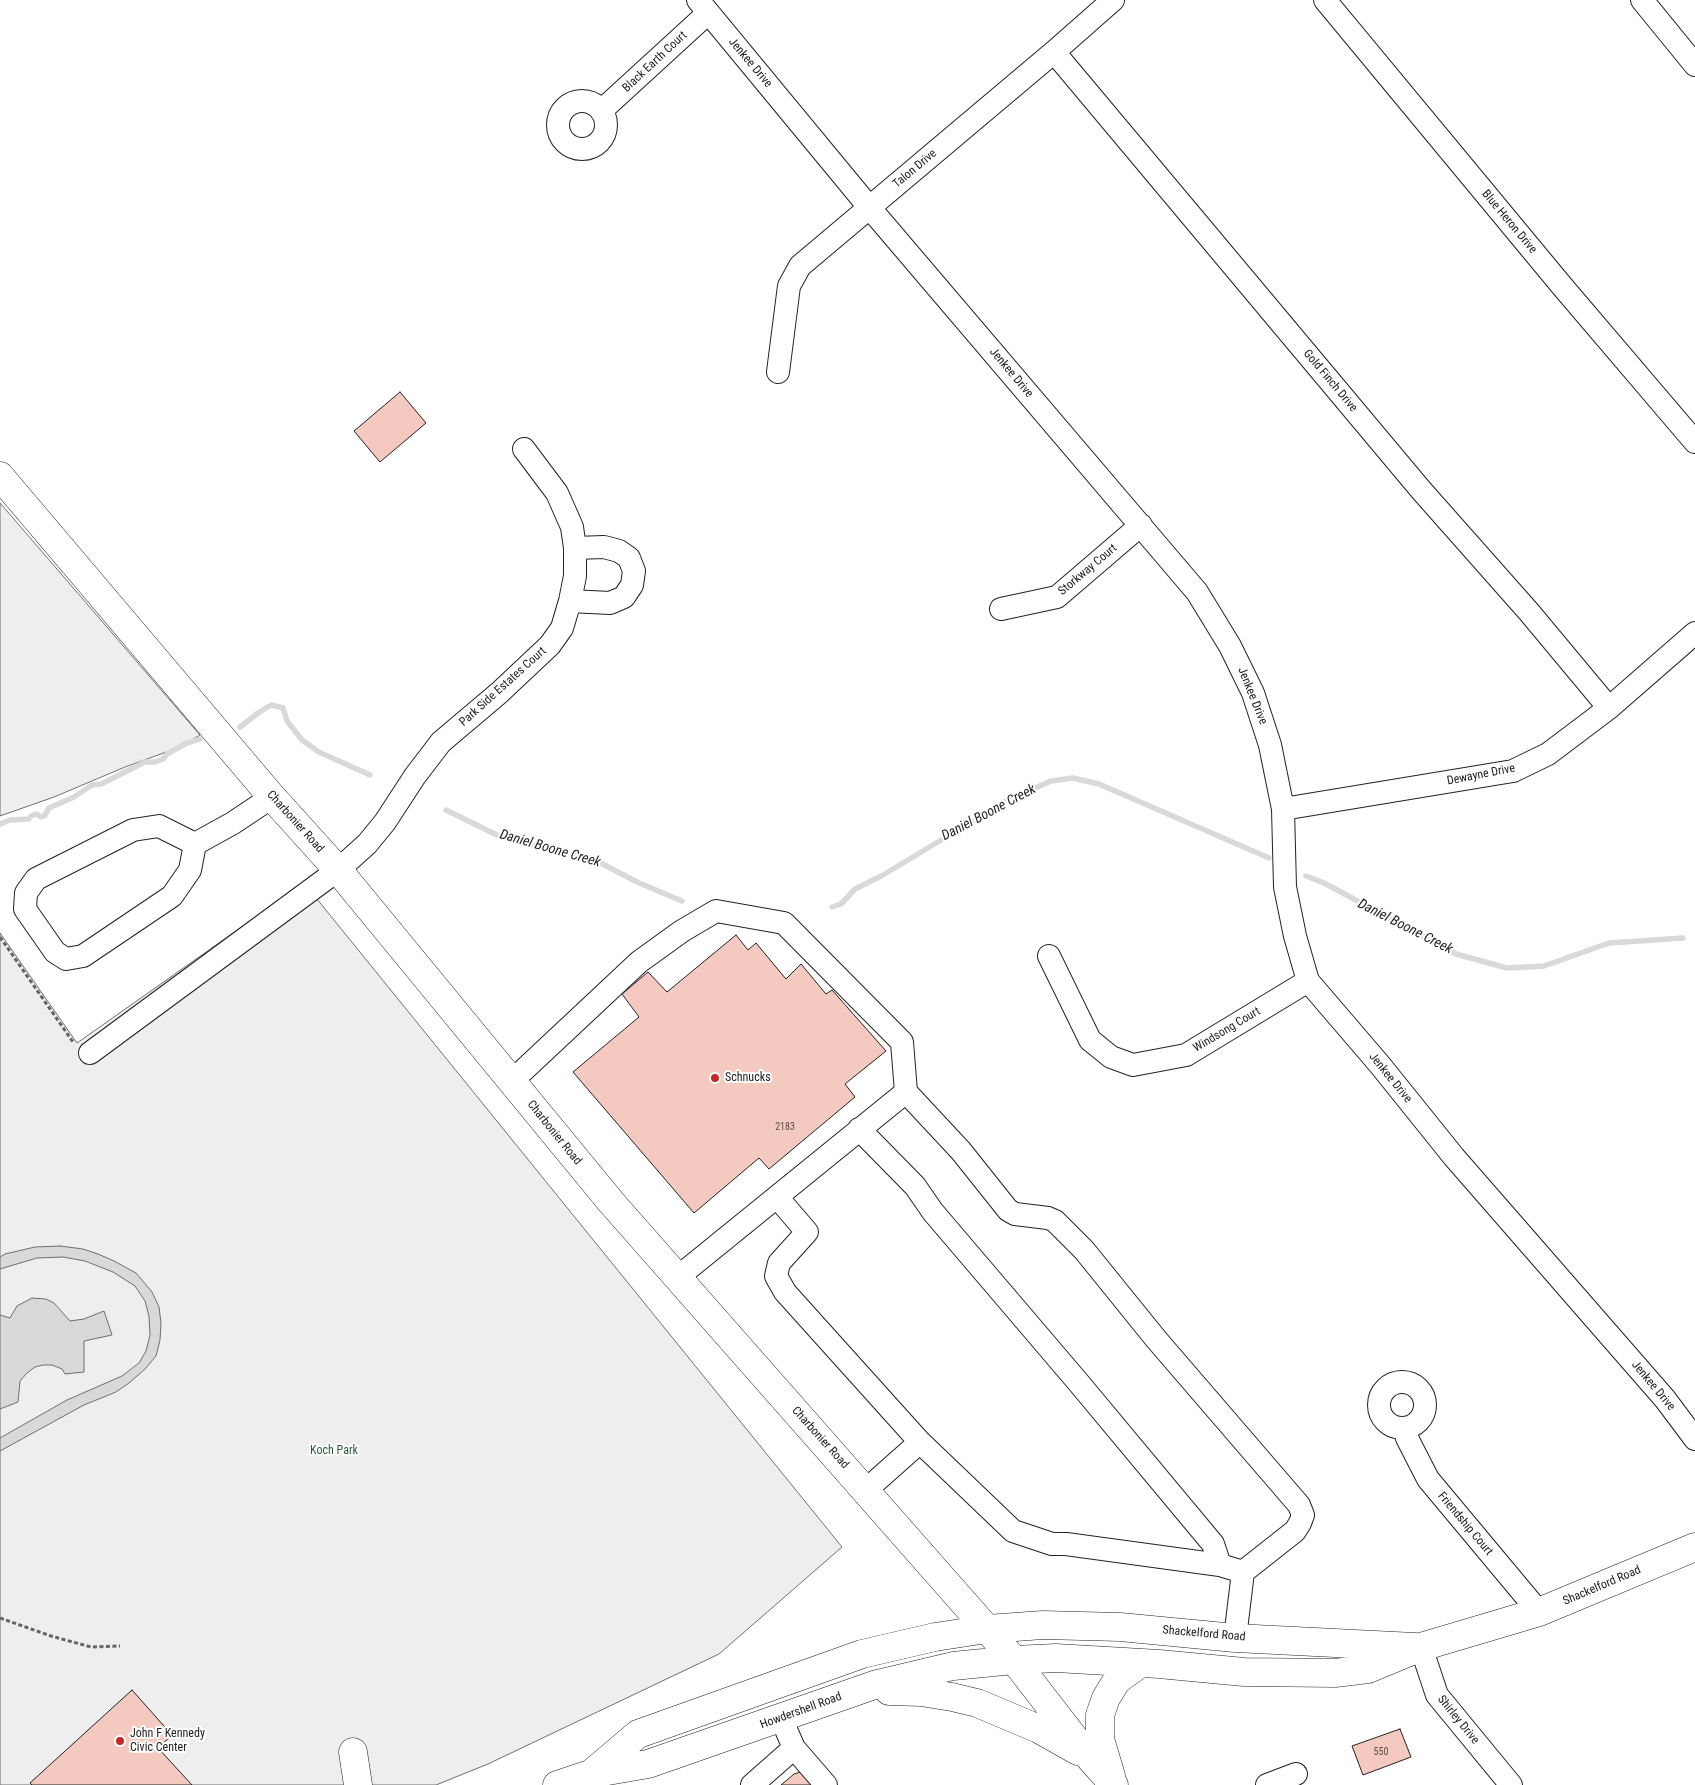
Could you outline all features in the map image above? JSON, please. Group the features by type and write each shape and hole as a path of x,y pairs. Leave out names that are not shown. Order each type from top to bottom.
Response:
{"main road":[{"name":"Charbonier Road","path":"0,476 272,797 338,870 611,1202 987,1628 1089,1757 1113,1784"},
{"name":"Shackelford Road","path":"1014,1660 1056,1658 1244,1672 1335,1673 1368,1669 1421,1647 1539,1612 1695,1547"},
{"name":"Shackelford Road","path":"987,1628 1043,1625 1110,1627 1235,1638 1421,1647"},
{"name":"Howdershell Road","path":"607,1776 638,1734 862,1654 935,1637 987,1628"},
{"name":"Howdershell Road","path":"557,1785 607,1776 648,1764 877,1684 952,1666 1014,1660"},
{"path":"1113,1784 1100,1739 1100,1715 1106,1698 1117,1680 1140,1663"},
{"path":"862,1689 921,1692 952,1697 977,1704 1039,1729 1089,1757"},
{"path":"353,1752 358,1785"}],"street":[{"name":"Talon Drive","path":"778,372 789,286 800,266 1113,0"},
{"name":"Blue Heron Drive","path":"1325,0 1562,286 1695,442"},
{"path":"1642,0 1695,65"},
{"name":"Black Earth Court","path":"601,111 703,6"},
{"name":"Jenkee Drive","path":"703,6 869,207 1197,592 1230,646 1252,693 1270,745 1284,809 1285,887 1294,936 1308,981 1380,1065 1454,1157 1665,1399 1695,1439"},
{"name":"Gold Finch Drive","path":"1054,52 1422,490 1529,612 1609,708"},
{"name":"Park Side Estates Court","path":"90,1053 338,870 367,844 385,822 415,776 441,742 505,688 550,645 562,628 570,601 575,576 575,548 572,527 557,492 524,449"},
{"name":"Storkway Court","path":"1001,609 1057,597 1140,525"},
{"path":"570,601 610,603 624,597 632,585 634,571 629,558 619,550 604,547 575,548"},
{"name":"Dewayne Drive","path":"1284,809 1513,771 1548,754 1609,708 1695,633"},
{"path":"195,844 159,826 133,830 36,879 26,893 25,909 55,952 66,959 83,956 172,896 190,870 195,844 272,797"},
{"path":"512,1081 639,962 682,931 716,911 784,923 902,1042 906,1092 961,1151 1008,1210 1015,1214 1048,1218 1055,1222 1084,1250 1299,1505 1302,1516 1300,1523 1294,1531 1243,1572 1235,1638"},
{"name":"Windsong Court","path":"1049,956 1090,1040 1111,1057 1134,1065 1186,1055 1308,981"},
{"path":"678,1277 906,1092"},
{"path":"859,1129 915,1186 933,1212 1213,1544 1220,1565"},
{"path":"777,1197 807,1232 778,1263 776,1276 784,1292 920,1442 1013,1531 1052,1544 1066,1544 1220,1565 1243,1572"},
{"name":"Friendship Court","path":"1404,1428 1407,1438 1428,1479 1539,1612"},
{"path":"866,1490 920,1442"},
{"name":"Shirley Drive","path":"1421,1647 1437,1695 1511,1785"},
{"path":"781,1718 794,1748 826,1785"},
{"path":"767,1780 794,1748"},
{"path":"1267,1785 1296,1774"}],"path":[{"path":"0,937 76,1046 90,1053"},
{"path":"0,1618 51,1636 92,1647 120,1646"}],"green space":[{"path":"0,503 200,735 180,747 125,767 54,797 0,816"},
{"name":"Koch Park","path":"304,883 842,1547 719,1654 488,1764 436,1785 0,1785 0,933 77,1043"}],"shaded area":[{"path":"60,1246 83,1249 98,1254 136,1273 152,1292 159,1307 161,1323 160,1340 156,1356 145,1369 116,1392 84,1405 0,1451 0,1438 67,1400 122,1376 139,1363 146,1351 150,1335 149,1316 145,1301 135,1286 113,1272 85,1261 63,1257 37,1258 0,1269 0,1257 5,1254 35,1247"},
{"path":"32,1298 46,1299 54,1303 70,1321 84,1319 104,1311 112,1335 84,1341 84,1372 65,1374 62,1369 52,1365 35,1367 20,1381 18,1402 0,1409 0,1315 10,1318 17,1306"}],"building":[{"path":"400,392 426,423 380,462 354,431"},
{"name":"Schnucks","path":"736,935 748,950 756,943 786,979 801,964 826,994 832,990 886,1051 845,1084 855,1097 769,1169 759,1158 694,1213 573,1072 639,1017 622,994 648,972 667,992"},
{"name":"John F Kennedy Civic Center","path":"132,1690 172,1735 158,1748 192,1785 32,1785 30,1783"},
{"path":"1400,1729 1411,1757 1363,1775 1352,1746"},
{"path":"804,1771 816,1785 781,1785 794,1774"}],"waterway":[{"name":"Daniel Boone Creek","path":"240,727 271,705 283,708 287,721 302,740 319,752 370,775"},
{"name":"Daniel Boone Creek","path":"0,824 10,820 29,819 36,814 41,817 45,815 49,808 74,797 92,785 101,784 145,762 155,762 163,759 167,754 185,744 200,739"},
{"name":"Daniel Boone Creek","path":"832,907 841,904 855,889 883,875 1006,801 1051,781 1073,778 1099,784 1269,858"},
{"name":"Daniel Boone Creek","path":"446,810 499,836 595,860 637,882 682,901"},
{"name":"Daniel Boone Creek","path":"1306,876 1324,883 1456,954 1507,968 1544,966 1609,943 1683,938"}],"place":[{"name":"Schnucks","path":"715,1078"},
{"name":"John F Kennedy Civic Center","path":"120,1741"}]}
